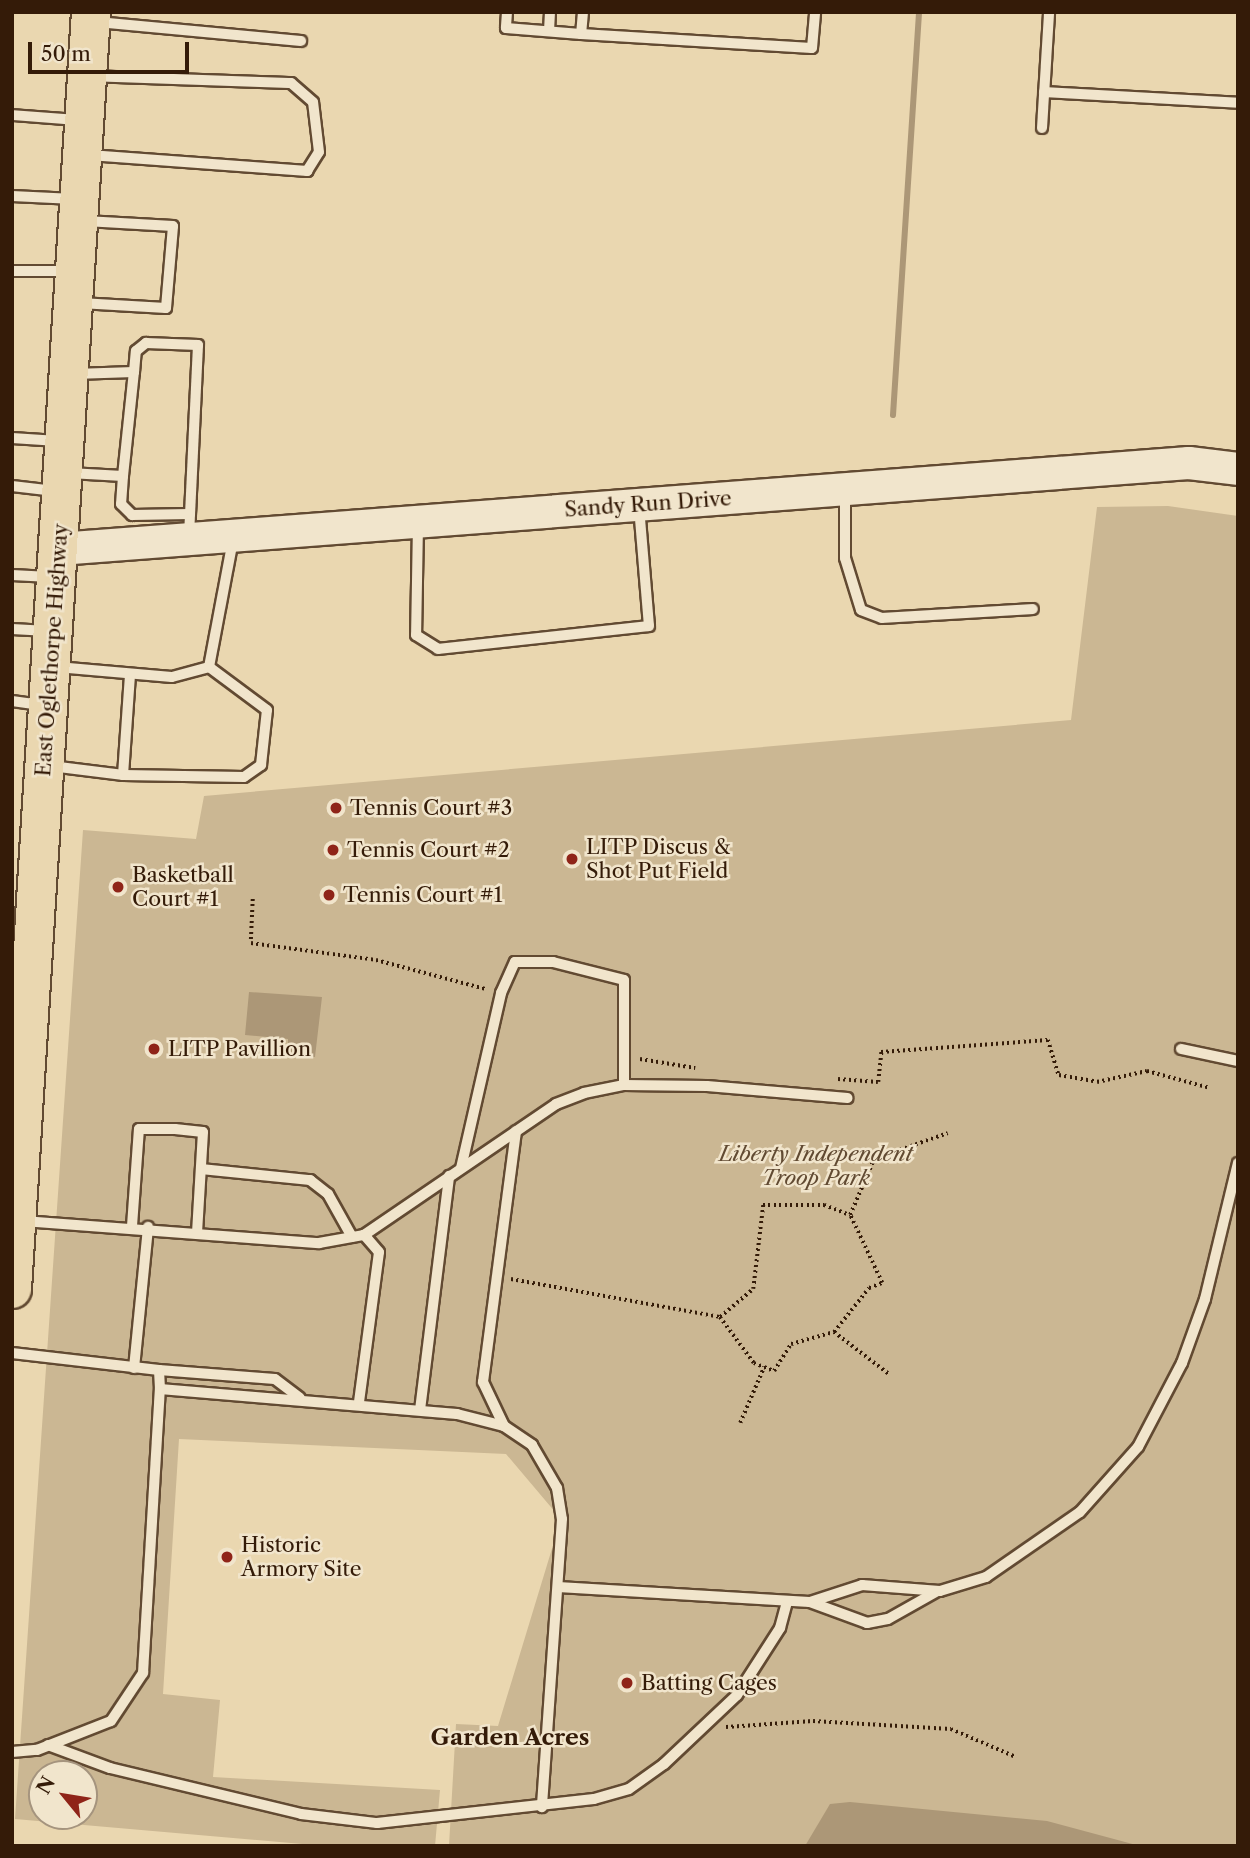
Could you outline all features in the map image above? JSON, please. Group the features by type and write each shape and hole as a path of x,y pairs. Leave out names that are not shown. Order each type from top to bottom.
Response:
{"highway":[{"name":"East Oglethorpe Highway","path":"12,1289 44,765 30,703 52,649 84,137 89,15"}],"street":[{"name":"Sandy Run Drive","path":"58,563 190,526 234,536 1189,463 1238,468"}],"lane":[{"path":"507,12 506,28 812,48 814,12"},
{"path":"549,31 550,12"},
{"path":"581,34 583,12"},
{"path":"1042,128 1049,12"},
{"path":"89,15 301,41"},
{"path":"12,116 84,137 306,171 319,152 313,102 290,83 87,76"},
{"path":"1044,92 1238,103"},
{"path":"12,196 173,226 166,308 12,271"},
{"path":"146,343 198,345 190,526 132,515 121,504 123,477 136,351 146,343"},
{"path":"69,374 134,372"},
{"path":"12,438 63,468 123,477"},
{"path":"12,486 63,468"},
{"path":"845,489 845,558 860,610 882,618 1033,609"},
{"path":"418,522 416,635 438,649 649,626 639,505"},
{"path":"209,667 234,536"},
{"path":"12,575 58,563"},
{"path":"12,629 52,649 130,674 172,677 209,667"},
{"path":"44,765 123,775 244,777 261,765 267,710 209,667"},
{"path":"123,775 130,674"},
{"path":"461,1168 501,993 515,962 529,959 624,980 624,1085"},
{"path":"1181,1049 1238,1061"},
{"path":"16,1221 148,1227 319,1242 363,1235 556,1104 624,1085 847,1097"},
{"path":"132,1226 139,1129 203,1132 197,1232"},
{"path":"504,1426 483,1382 516,1131"},
{"path":"810,1602 867,1623 888,1619 940,1591 986,1577 1054,1533 1107,1487 1138,1447 1196,1325 1238,1163"},
{"path":"201,1169 310,1180 328,1194 352,1237"},
{"path":"420,1410 449,1176"},
{"path":"134,1368 148,1227"},
{"path":"359,1402 379,1252 363,1235"},
{"path":"12,1353 134,1368 275,1379 300,1398"},
{"path":"12,1752 48,1745 111,1721 143,1673 159,1370"},
{"path":"160,1389 359,1402 420,1410 504,1426 532,1445 557,1488 558,1587 542,1807"},
{"path":"558,1587 787,1602 810,1602 862,1585 940,1591"},
{"path":"48,1745 110,1769 301,1814 377,1823 542,1807 629,1789 701,1729 737,1695 780,1628 787,1602"}],"path":[{"path":"253,899 251,943 376,960 501,993"},
{"path":"824,1079 878,1082 881,1052 1048,1040 1059,1075 1097,1082 1147,1071 1210,1088"},
{"path":"624,1057 699,1069"},
{"path":"850,1215 874,1158 948,1133"},
{"path":"495,1278 720,1317 754,1363 774,1371 791,1344 834,1332 869,1289 882,1283 850,1215 824,1205 763,1205 752,1289 720,1317"},
{"path":"834,1332 890,1374"},
{"path":"740,1423 764,1367"},
{"path":"701,1729 813,1721 951,1729 1016,1757"}],"green space":[{"name":"Liberty Independent Troop Park","path":"1168,506 1238,516 1238,1846 449,1846 456,1724 498,1726 561,1519 506,1454 179,1439 163,1694 220,1700 213,1777 440,1790 435,1846 325,1846 98,1826 98,1760 28,1760 28,1820 15,1819 83,830 196,839 204,796 1071,720 1097,507"}],"shaded area":[{"path":"249,992 322,997 315,1057 288,1054 288,1039 245,1035"},
{"path":"850,1802 1047,1821 1140,1846 805,1846 830,1804"}],"waterway":[{"path":"893,415 919,12"}],"place":[{"name":"Tennis Court #3","path":"336,808"},
{"name":"Tennis Court #2","path":"333,850"},
{"name":"LITP Discus & Shot Put Field","path":"572,859"},
{"name":"Basketball Court #1","path":"118,887"},
{"name":"Tennis Court #1","path":"329,895"},
{"name":"LITP Pavillion","path":"154,1049"},
{"name":"Historic Armory Site","path":"227,1557"},
{"name":"Batting Cages","path":"627,1683"}],"district":[{"name":"Garden Acres","path":"510,1737"}]}
